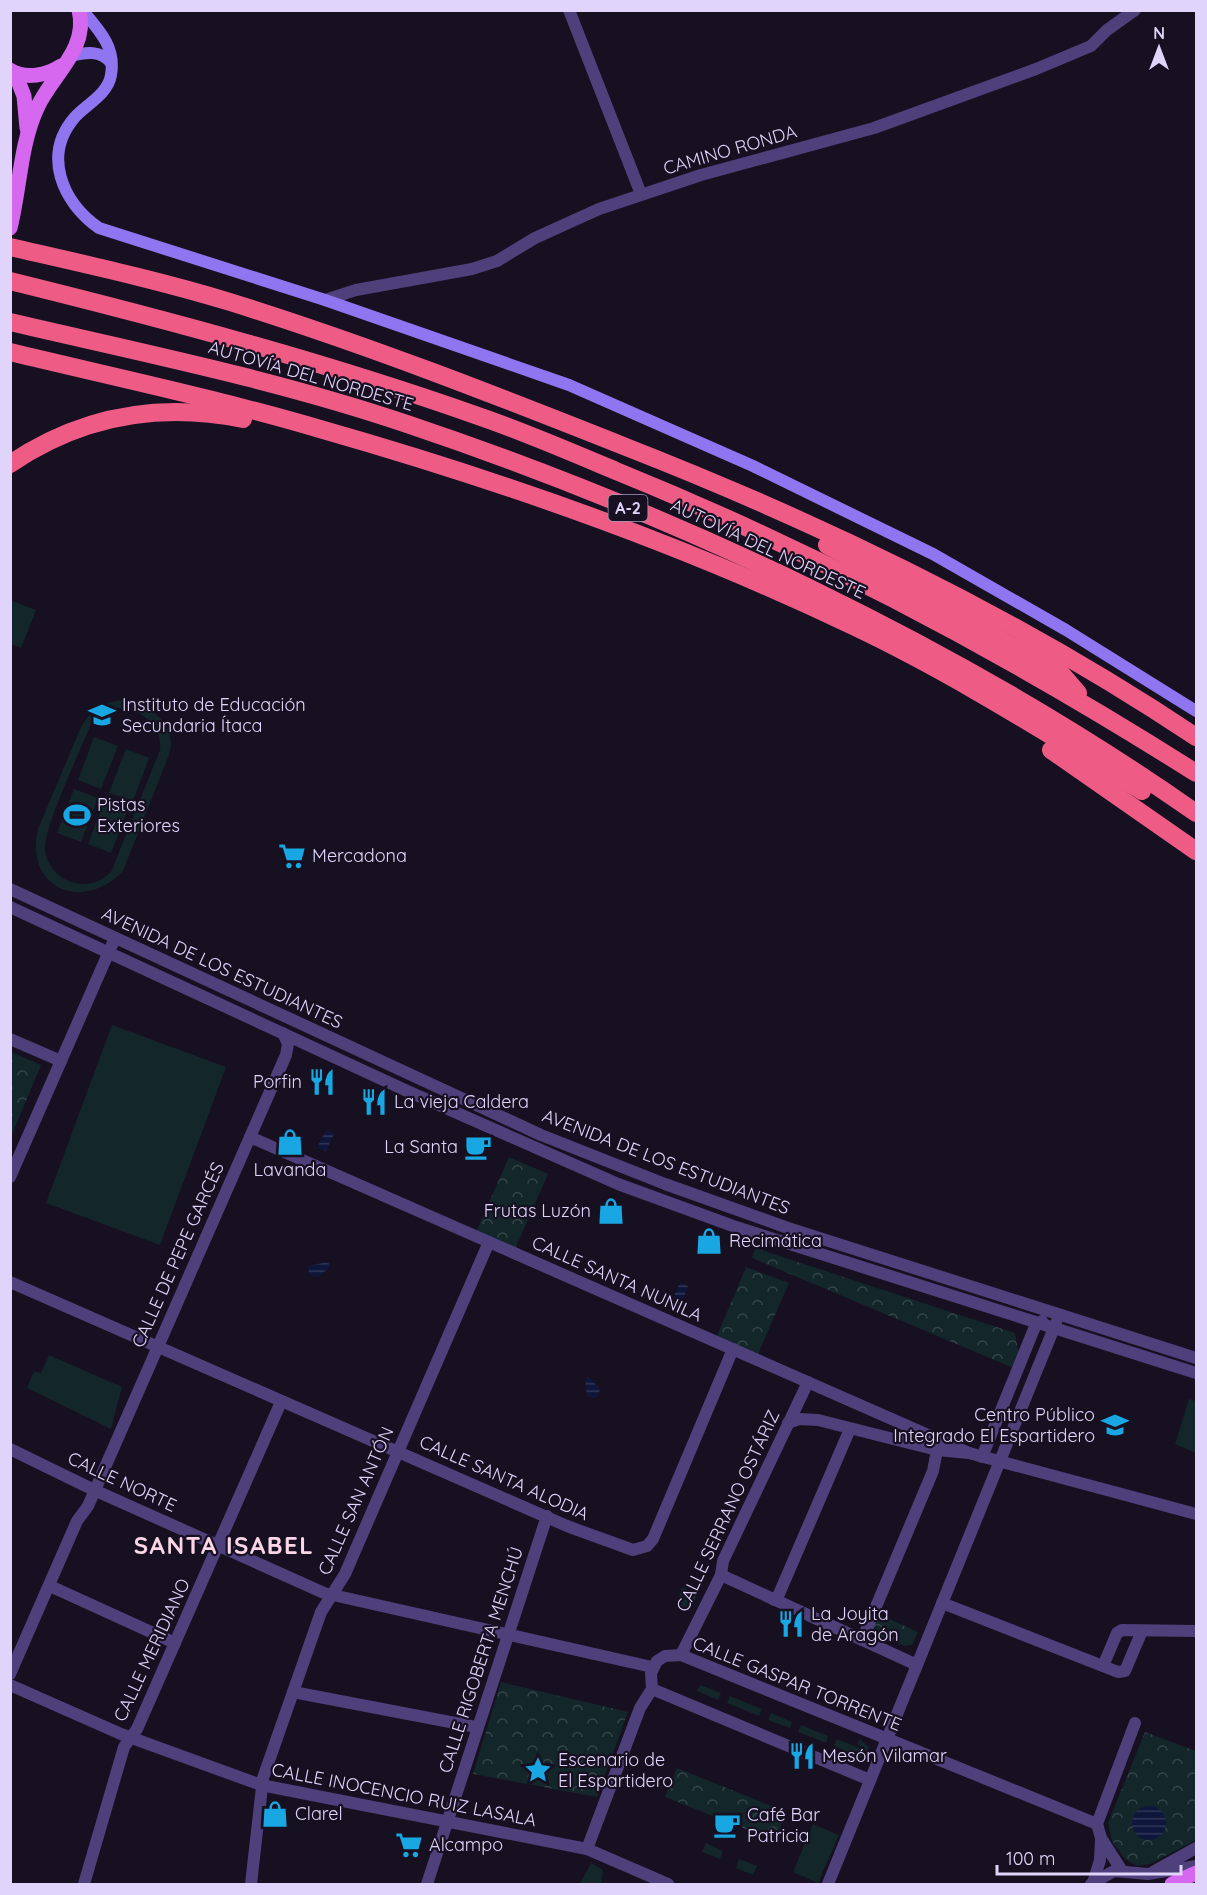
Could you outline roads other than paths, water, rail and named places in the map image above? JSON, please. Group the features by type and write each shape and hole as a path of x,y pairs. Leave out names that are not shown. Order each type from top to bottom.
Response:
{"highway":[{"path":"10,247 238,305 367,346 626,447 800,519 992,613 1132,694 1197,737"},
{"name":"AUTOVÍA DEL NORDESTE","path":"10,281 218,334 480,416 712,510 826,562 962,633 1087,703 1197,773"},
{"name":"AUTOVÍA DEL NORDESTE","path":"10,322 275,385 405,423 582,488 853,610 967,670 1078,736 1197,813"},
{"path":"10,352 319,428 489,482 769,587 857,628 1002,707 1197,826"},
{"path":"10,464 70,431 134,414 182,411 221,415 282,429 319,428"},
{"path":"626,447 796,527 977,625 1059,672 1087,703"},
{"path":"642,538 848,636 954,692 1057,753 1197,851"}],"main road":[{"path":"10,228 28,131 45,93 68,60 82,30 80,10"},
{"path":"80,10 107,41 111,76 106,88 75,117 59,148 60,180 77,210 93,224 109,232 325,300 569,385 753,466 933,554 1066,630 1197,711"},
{"path":"28,131 24,96 13,71 43,74 68,60 95,53 105,57 111,63"},
{"path":"1172,1884 1197,1873"}],"street":[{"path":"569,10 641,194"},
{"name":"CAMINO RONDA","path":"325,300 357,290 472,269 497,261 535,238 600,209 641,194 874,128 1036,69 1091,46 1107,30 1135,10"},
{"name":"AVENIDA DE LOS ESTUDIANTES","path":"10,889 541,1135 665,1184 788,1228 1197,1358"},
{"name":"AVENIDA DE LOS ESTUDIANTES","path":"11,911 284,1033 459,1115 618,1184 733,1226 1054,1330 1197,1373"},
{"path":"10,1177 106,954 115,938"},
{"name":"CALLE DE PEPE GARCÉS","path":"10,1674 77,1521 88,1506 287,1051 284,1033"},
{"path":"10,1039 61,1061"},
{"name":"CALLE SANTA NUNILA","path":"250,1137 976,1455"},
{"name":"CALLE SAN ANTÓN","path":"251,1884 261,1785 321,1612 343,1579 489,1242"},
{"name":"CALLE SANTA ALODIA","path":"10,1282 547,1516 624,1548 640,1550 653,1539 733,1349"},
{"path":"976,1455 1036,1324 1060,1313"},
{"path":"828,1884 1060,1313"},
{"name":"CALLE SERRANO OSTÁRIZ","path":"681,1655 721,1575 723,1561 808,1382"},
{"name":"CALLE MERIDIANO","path":"84,1884 124,1747 132,1738 219,1547 281,1402"},
{"path":"789,1423 807,1419 937,1450 976,1455 1000,1464 1197,1514"},
{"path":"774,1600 850,1429"},
{"name":"CALLE NORTE","path":"10,1449 219,1547"},
{"path":"862,1640 933,1471 937,1450"},
{"name":"CALLE RIGOBERTA MENCHÚ","path":"427,1884 547,1516"},
{"path":"219,1547 332,1595 652,1667 652,1689 640,1708 587,1849"},
{"path":"721,1575 917,1665"},
{"path":"50,1586 175,1643"},
{"path":"942,1603 1118,1672 1125,1671 1142,1631"},
{"path":"1103,1666 1117,1633 1122,1630 1197,1631"},
{"name":"CALLE GASPAR TORRENTE","path":"652,1667 660,1658 681,1655 1097,1824"},
{"name":"CALLE INOCENCIO RUIZ LASALA","path":"10,1684 132,1738 261,1785 587,1849 668,1884"},
{"path":"652,1689 870,1780"},
{"path":"293,1692 471,1726"},
{"path":"1092,1884 1100,1860 1101,1838 1097,1824 1135,1723"},
{"path":"1101,1838 1136,1876"},
{"path":"1136,1876 1197,1848"},
{"path":"1092,1884 1107,1874 1136,1876 1197,1866"}],"water":[{"path":"326,1130 334,1134 326,1151 317,1148"},
{"path":"328,1262 330,1267 318,1277 309,1274 308,1266"},
{"path":"680,1283 688,1286 682,1302 673,1298"},
{"path":"588,1377 600,1389 598,1396 593,1398 587,1396 585,1379"},
{"path":"1149,1806 1161,1811 1166,1823 1161,1835 1149,1840 1137,1835 1132,1823 1137,1811"}],"place":[{"name":"Instituto de Educación Secundaria Ítaca","path":"102,715"},
{"name":"Pistas Exteriores","path":"77,815"},
{"name":"Mercadona","path":"292,856"},
{"name":"Porfin","path":"322,1082"},
{"name":"La vieja Caldera","path":"374,1102"},
{"name":"Lavanda","path":"290,1142"},
{"name":"La Santa","path":"478,1147"},
{"name":"Frutas Luzón","path":"611,1211"},
{"name":"Recimática","path":"709,1241"},
{"name":"Centro Público Integrado El Espartidero","path":"1115,1425"},
{"name":"La Joyita de Aragón","path":"791,1624"},
{"name":"Mesón Vilamar","path":"802,1756"},
{"name":"Escenario de El Espartidero","path":"538,1770"},
{"name":"Clarel","path":"275,1814"},
{"name":"Café Bar Patricia","path":"727,1825"},
{"name":"Alcampo","path":"409,1845"}],"district":[{"name":"SANTA ISABEL","path":"224,1546"}]}
